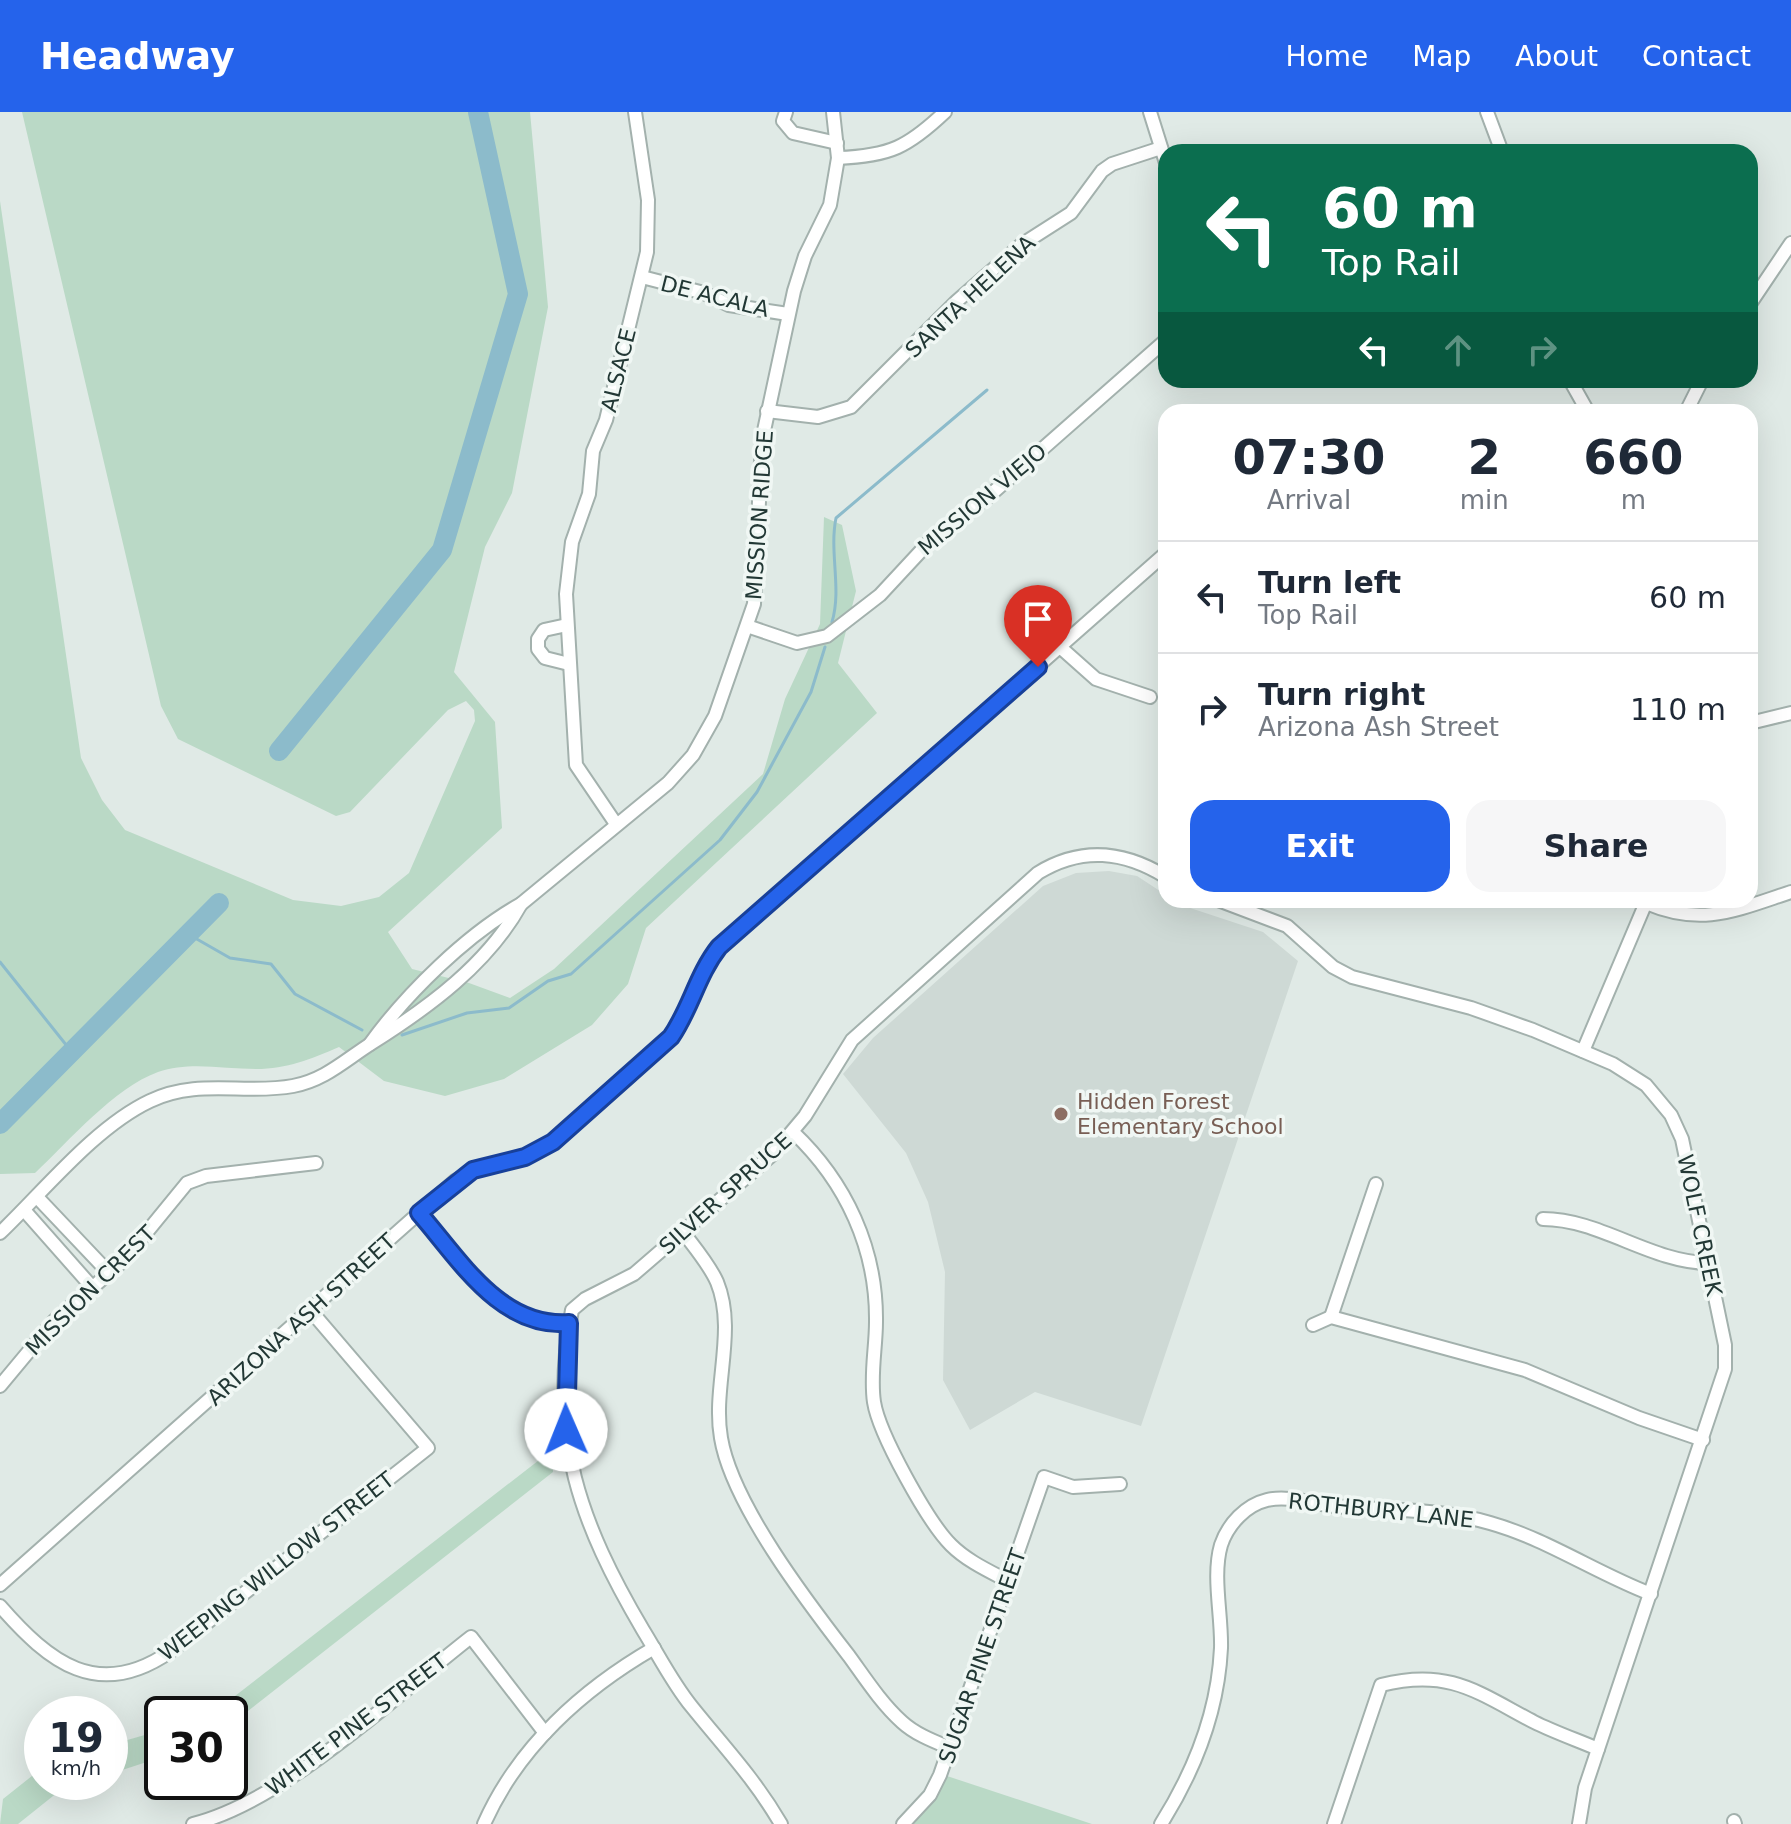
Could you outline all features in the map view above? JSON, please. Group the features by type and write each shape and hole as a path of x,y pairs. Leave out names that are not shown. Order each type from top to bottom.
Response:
{"street":[{"name":"ALSACE","path":"616,824 576,765 567,625 567,565 589,494 593,451 606,420 642,277 650,217 635,112"},
{"path":"786,112 783,121 793,133 837,143"},
{"name":"MISSION RIDGE","path":"370,1044 392,1013 495,919 521,904 668,783 693,755 715,716 747,626 758,581 762,440 788,314 805,256 830,205 838,158 833,112"},
{"path":"838,158 895,151 915,140 945,112"},
{"path":"1150,112 1160,144"},
{"path":"1487,112 1499,144"},
{"name":"SANTA HELENA","path":"767,411 818,417 851,407 957,301 1021,245 1071,213 1102,171 1112,164 1158,149"},
{"path":"1758,292 1791,243"},
{"name":"DE ACALA","path":"642,277 704,293 729,305 788,314"},
{"name":"MISSION VIEJO","path":"747,626 797,643 815,641 834,631 880,595 932,539 989,496 1158,347"},
{"name":"ARIZONA ASH STREET","path":"0,1585 419,1213 473,1170 525,1157 553,1142 671,1037 683,1020 706,963 719,947 1158,560"},
{"path":"567,625 544,630 538,639 538,649 545,658 569,664"},
{"path":"1060,647 1096,679 1150,697"},
{"path":"1758,721 1791,713"},
{"name":"SILVER SPRUCE","path":"569,1323 577,1304 634,1274 793,1132 838,1058 875,1017 1038,873 1079,855 1123,856 1158,873"},
{"path":"1758,903 1791,892"},
{"name":"MISSION RIDGE","path":"0,1233 107,1130 149,1101 196,1087 263,1090 295,1086 322,1077 406,1024 486,953 506,932 521,904"},
{"name":"WOLF CREEK","path":"1253,908 1287,926 1333,967 1352,977 1471,1008 1583,1051 1636,1077 1671,1115 1686,1156 1725,1345 1725,1369 1585,1788 1579,1824"},
{"path":"1583,1051 1643,908"},
{"path":"1660,908 1696,917 1741,908"},
{"path":"473,939 486,953"},
{"path":"423,985 434,999"},
{"path":"793,1132 828,1171 843,1194 865,1243 875,1295 873,1395 880,1428 944,1537 966,1557 1008,1581"},
{"name":"MISSION CREST","path":"0,1386 54,1321 151,1231 187,1183 206,1176 316,1163"},
{"path":"1331,1317 1376,1184"},
{"path":"37,1197 109,1273"},
{"path":"24,1210 92,1287"},
{"path":"419,1213 488,1292 512,1312 534,1322 569,1323 565,1413 573,1480 589,1530 610,1573 692,1707 728,1745 781,1824"},
{"path":"1543,1219 1566,1220 1669,1258 1708,1263"},
{"path":"683,1232 711,1271 723,1302 719,1419 724,1452 735,1484 813,1613 890,1710 914,1730 950,1748"},
{"name":"WEEPING WILLOW STREET","path":"0,1606 31,1642 67,1666 110,1674 142,1667 171,1651 428,1448 311,1311"},
{"path":"1313,1325 1331,1317 1525,1370 1639,1418 1703,1440"},
{"name":"SUGAR PINE STREET","path":"903,1824 930,1795 950,1748 1044,1477 1073,1487 1120,1484"},
{"name":"ROTHBURY LANE","path":"1161,1824 1192,1769 1207,1730 1221,1648 1218,1566 1221,1544 1242,1513 1270,1499 1453,1514 1529,1537 1608,1577 1651,1594"},
{"name":"WHITE PINE STREET","path":"193,1824 237,1809 292,1777 471,1637 545,1733"},
{"path":"484,1824 508,1781 545,1733 598,1683 654,1648"},
{"path":"1334,1824 1381,1685 1425,1678 1465,1685 1536,1723 1598,1749"}],"shaded area":[{"name":"Hidden Forest Elementary School","path":"1109,871 1137,876 1158,890 1158,908 1190,908 1263,932 1298,961 1141,1426 1035,1392 970,1430 943,1380 945,1272 928,1202 906,1153 843,1074 873,1038 1043,886 1076,873"}],"green space":[{"path":"22,112 530,112 548,307 512,493 485,547 454,672 495,722 502,828 388,932 412,969 469,983 510,998 554,969 763,774 785,699 820,624 824,517 842,525 856,591 838,663 877,713 646,928 628,984 592,1025 504,1079 445,1096 384,1081 339,1047 278,1067 194,1066 170,1069 125,1090 77,1131 35,1173 0,1174 0,201 81,758 102,800 125,830 293,900 341,906 379,897 409,873 475,721 474,710 466,701 448,710 350,812 336,816 178,739 161,706"},
{"path":"552,1450 553,1472 248,1711 248,1696 235,1696"},
{"path":"144,1735 144,1763 128,1768 128,1740"},
{"path":"944,1775 1092,1824 910,1824"},
{"path":"24,1782 24,1800 48,1800 18,1824 0,1824 3,1799"}],"waterway":[{"path":"279,751 442,550 518,294 478,112"},
{"path":"832,622 836,597 836,518 987,390"},
{"path":"402,1035 467,1013 509,1008 548,981 571,974 720,840 757,792 811,692 825,647"},
{"path":"0,1124 219,903"},
{"path":"188,934 230,958 271,964 295,994 362,1030"},
{"path":"0,962 71,1051"}],"place":[{"name":"Hidden Forest Elementary School","path":"1061,1114"}],"route":[{"path":"566,1430 569,1323 534,1322 512,1312 488,1292 419,1213 455,1181 473,1170 525,1157 553,1142 671,1037 683,1020 706,963 719,947 1038,667"}]}
